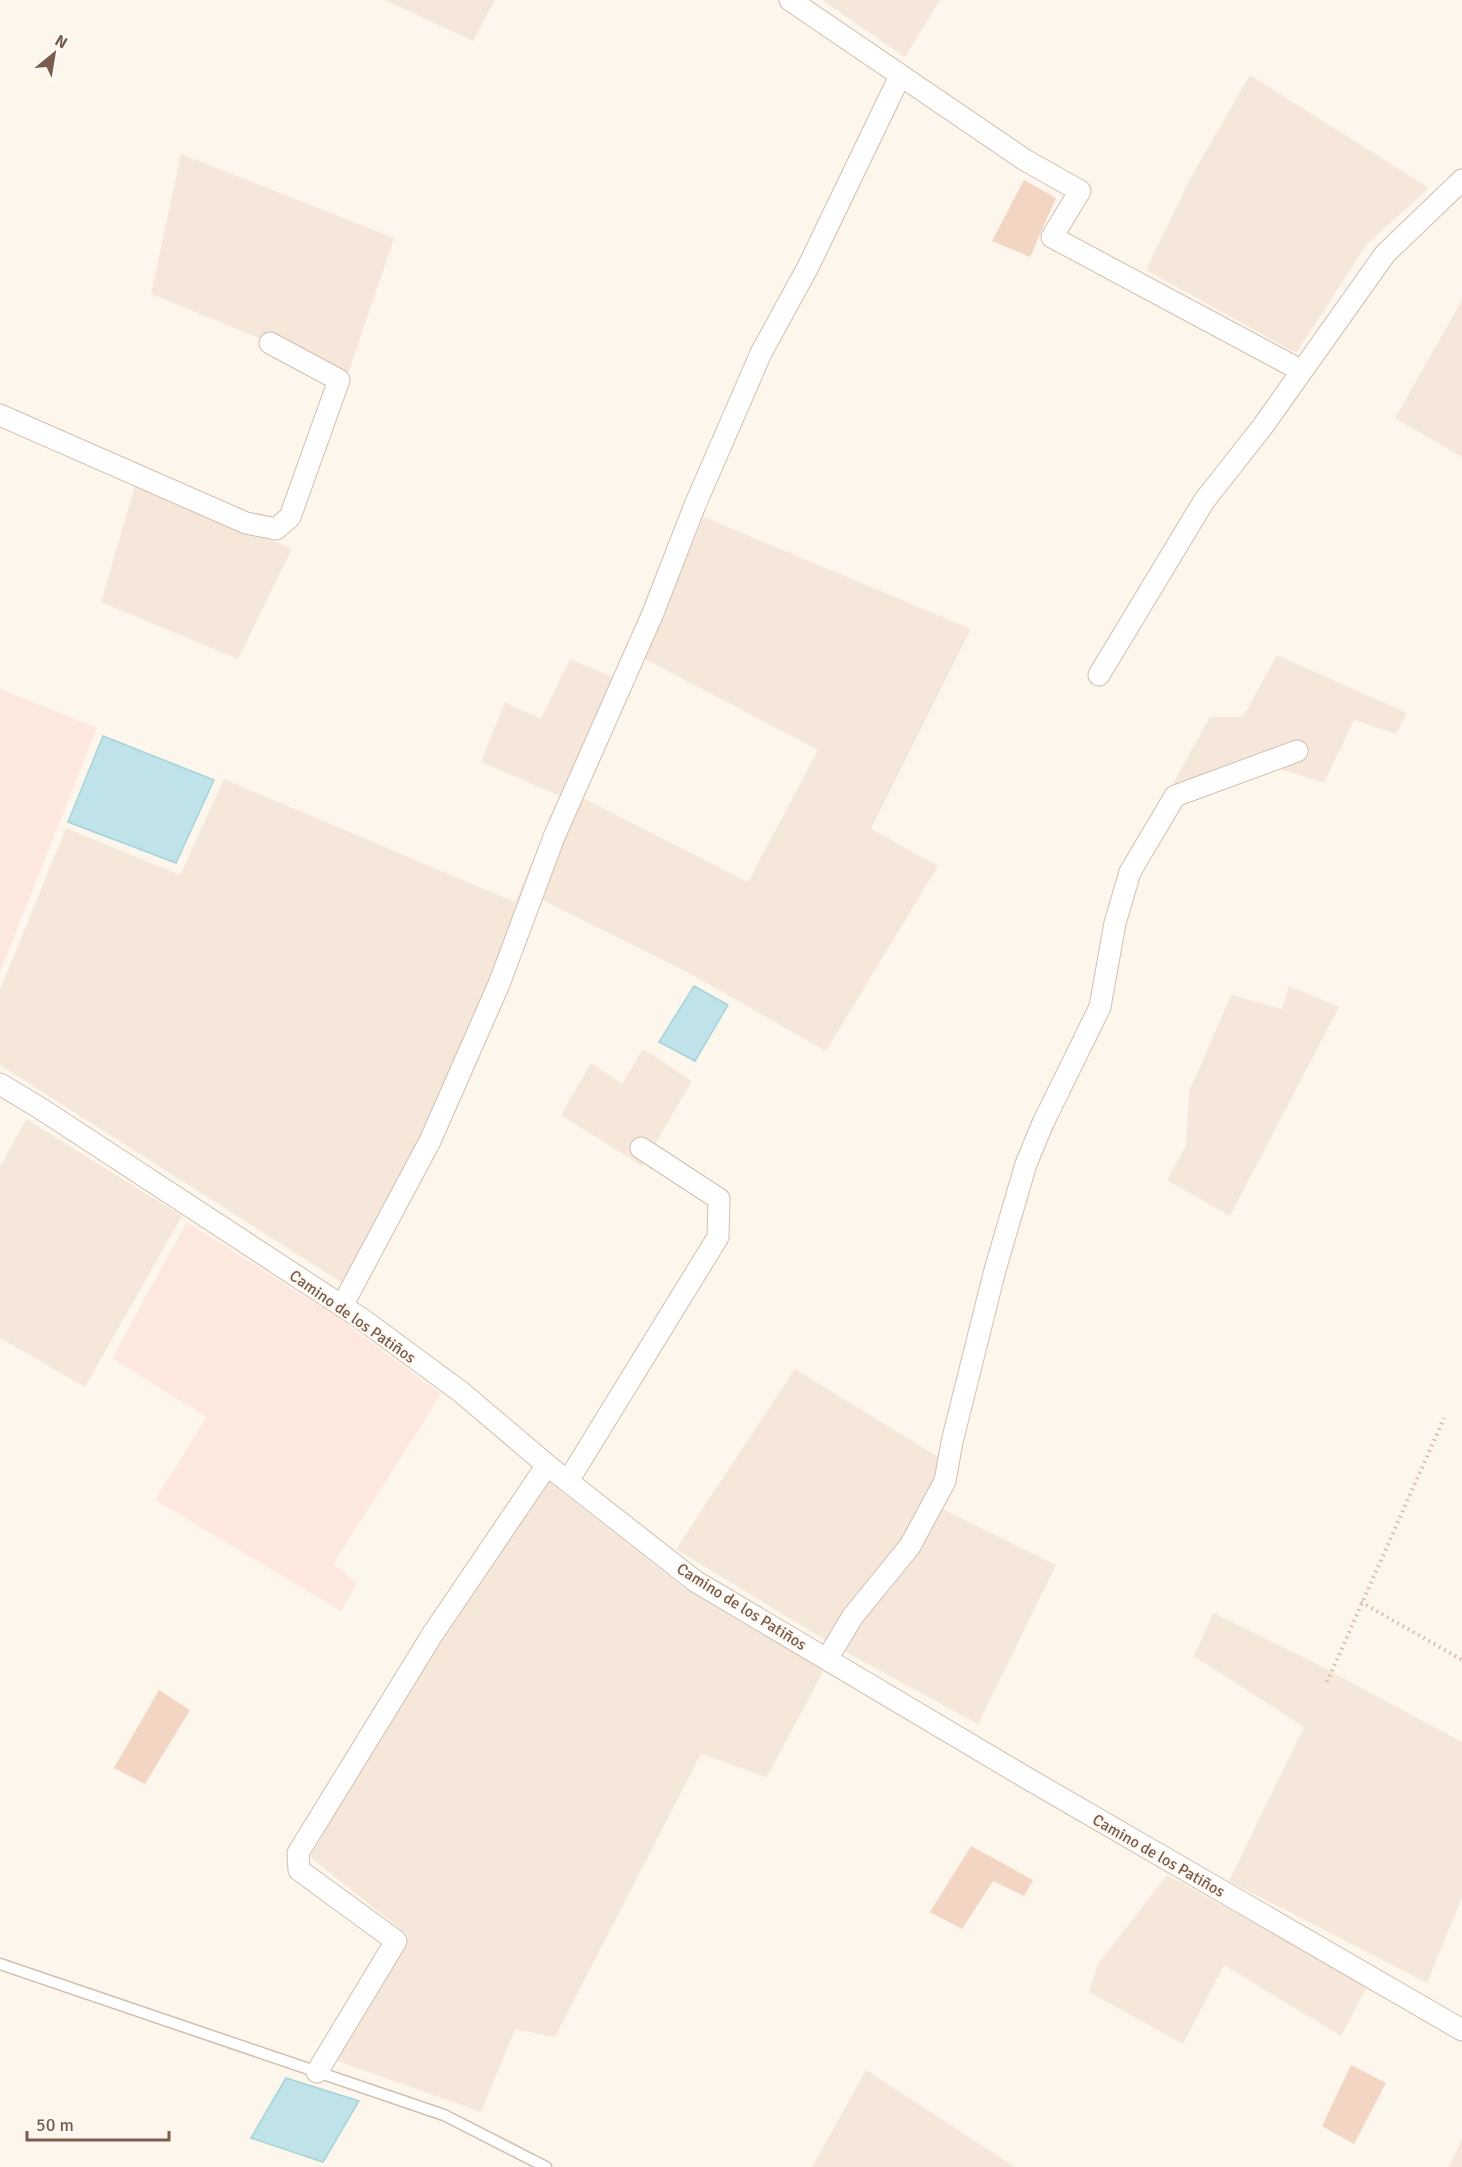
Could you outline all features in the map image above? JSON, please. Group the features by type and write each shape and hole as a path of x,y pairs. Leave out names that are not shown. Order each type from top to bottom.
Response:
{"street":[{"path":"790,0 1025,160 1080,191 1052,237 1302,371"},
{"path":"342,1306 430,1141 499,984 554,837 653,613 695,505 761,353 807,267 900,76"},
{"path":"1099,675 1204,501 1263,426 1385,254 1462,180"},
{"path":"0,415 246,523 276,529 290,517 339,380 270,343"},
{"path":"827,1659 853,1616 910,1546 945,1480 995,1270 1026,1164 1043,1123 1100,1007 1114,923 1130,872 1175,796 1297,751"},
{"name":"Camino de los Patiños","path":"0,1084 342,1306 461,1392 548,1465 695,1581 1025,1777 1462,2030"},
{"path":"568,1481 718,1237 719,1199 641,1148"},
{"path":"317,2072 396,1941 299,1870 298,1853 432,1635 548,1465"}],"lane":[{"path":"0,1964 444,2115 546,2167"}],"path":[{"path":"1326,1682 1444,1418"},
{"path":"1360,1602 1462,1660"}],"shaded area":[{"path":"385,0 495,0 473,41"},
{"path":"822,0 940,0 905,57"},
{"path":"1250,75 1429,188 1367,244 1296,353 1146,270 1191,177"},
{"path":"181,154 394,238 348,374 151,294"},
{"path":"1462,300 1462,457 1395,418"},
{"path":"136,482 292,549 238,659 101,602"},
{"path":"704,517 971,629 871,829 938,866 826,1051 687,972 534,896 352,1289 0,1065 0,990 66,828 180,875 224,779 515,902 560,796 481,762 505,702 541,719 570,659 619,680 569,791 748,882 818,750 645,659"},
{"path":"1277,655 1407,713 1396,734 1354,720 1324,783 1277,768 1168,793 1210,717 1243,717"},
{"path":"0,689 97,728 0,972"},
{"path":"1289,986 1339,1007 1230,1216 1167,1180 1186,1146 1189,1092 1231,995 1282,1009"},
{"path":"643,1049 692,1081 642,1166 561,1115 591,1063 622,1084"},
{"path":"26,1119 182,1216 85,1387 0,1338 0,1167"},
{"path":"187,1222 337,1317 441,1394 333,1564 357,1583 341,1611 155,1500 207,1417 112,1358"},
{"path":"795,1369 943,1460 925,1500 1056,1565 978,1724 840,1649 676,1549"},
{"path":"548,1481 685,1589 824,1670 767,1777 701,1754 555,2037 515,2029 481,2112 332,2059 409,1936 310,1857 398,1708 500,1545"},
{"path":"1213,1613 1313,1662 1462,1742 1462,1897 1427,1983 1229,1881 1304,1727 1194,1656"},
{"path":"1167,1875 1368,1985 1341,2036 1224,1965 1183,2044 1089,1992 1098,1964"},
{"path":"866,2070 1015,2167 812,2167"},
{"path":"1462,2139 1462,2167 1449,2167"}],"water":[{"path":"103,736 214,780 176,863 68,822"},
{"path":"694,986 728,1005 695,1061 659,1042"},
{"path":"286,2078 359,2101 323,2162 251,2138"}],"building":[{"path":"1024,180 1056,198 1030,257 992,241"},
{"path":"159,1690 190,1710 145,1784 114,1768"},
{"path":"971,1846 1033,1880 1024,1896 993,1881 962,1929 930,1912"},
{"path":"1351,2065 1386,2083 1354,2144 1322,2126"}]}
